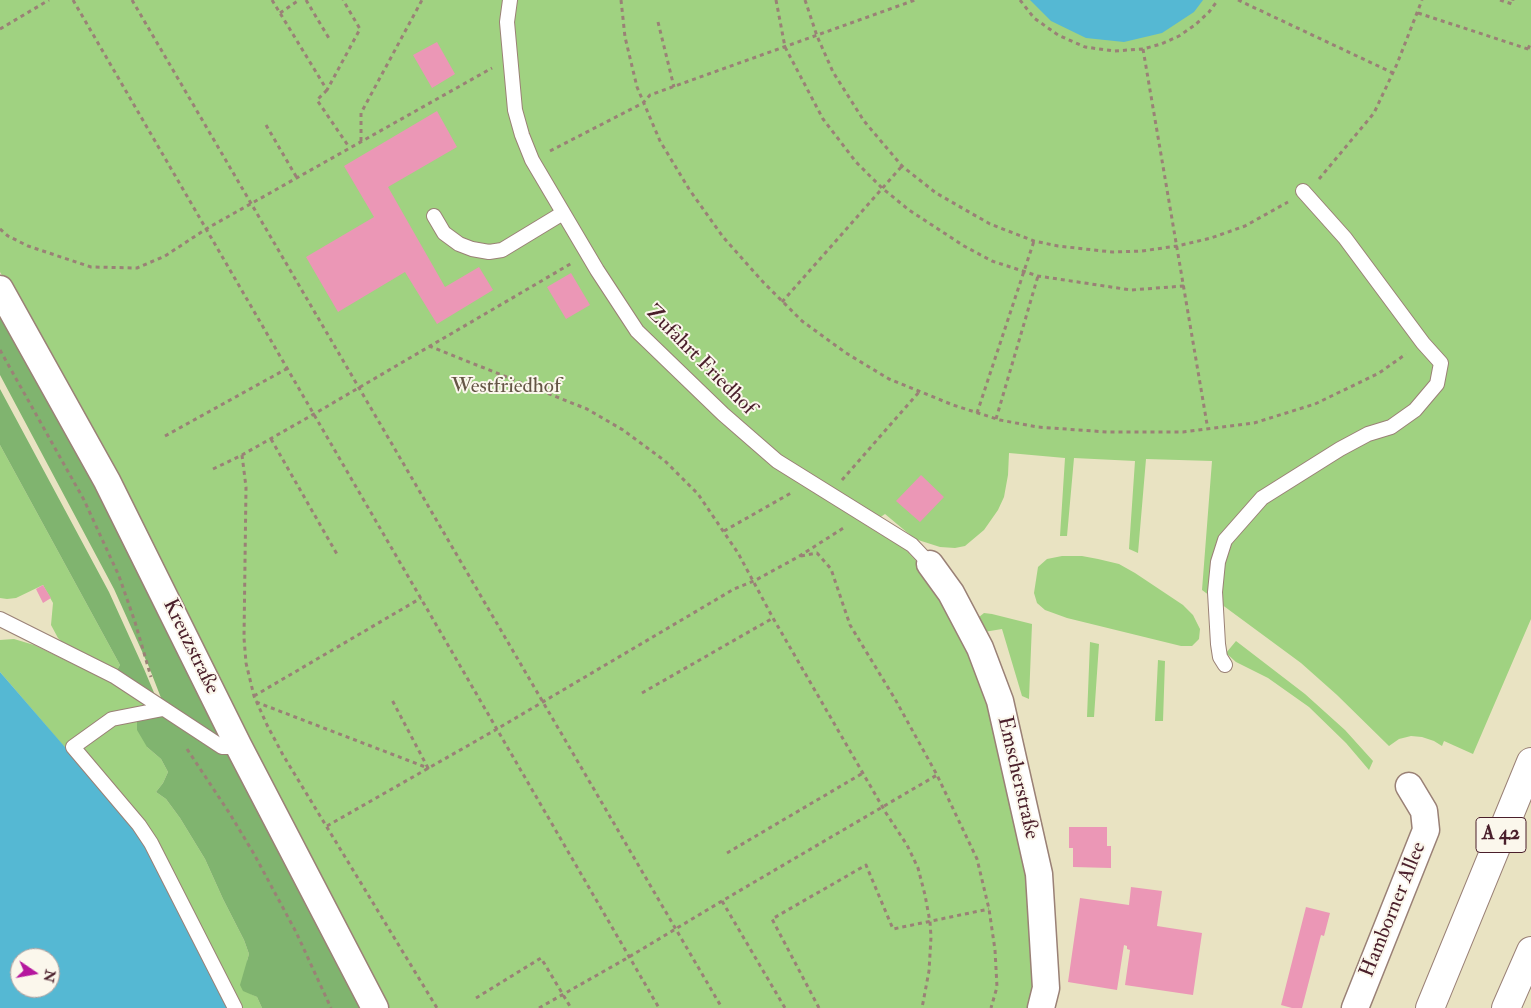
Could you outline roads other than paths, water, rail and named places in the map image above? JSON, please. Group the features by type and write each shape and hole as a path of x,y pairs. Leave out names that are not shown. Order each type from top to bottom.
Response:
{"highway":[{"name":"A 42","path":"1430,1008 1531,762"},
{"path":"1506,1008 1531,951"}],"street":[{"name":"Kreuzstraße","path":"0,289 107,481 238,745 375,1008"},
{"name":"Emscherstraße","path":"930,564 951,593 980,648 1000,701 1039,874 1046,988 1041,1008"},
{"name":"Hamborner Allee","path":"1355,1008 1426,830 1424,811 1409,786"}],"lane":[{"name":"Zufahrt Friedhof","path":"510,0 507,22 510,58 515,110 522,135 532,160 563,213 637,331 736,426 777,461 912,545 930,564"},
{"path":"1225,665 1220,656 1218,644 1215,592 1218,562 1225,540 1262,498 1340,449 1368,434 1391,427 1416,410 1437,384 1441,363 1423,343 1345,238 1303,191"},
{"path":"434,216 444,233 459,244 488,252 502,250 563,213"},
{"path":"0,619 114,676 222,747 238,745"},
{"path":"163,709 112,719 73,747 139,825 151,843 235,1008"}],"water":[{"path":"1030,0 1203,0 1194,12 1162,33 1124,42 1086,38 1051,21"},
{"path":"0,672 135,828 147,845 230,1008 0,1008"}],"park label":[{"name":"Westfriedhof","path":"506,387"}]}
